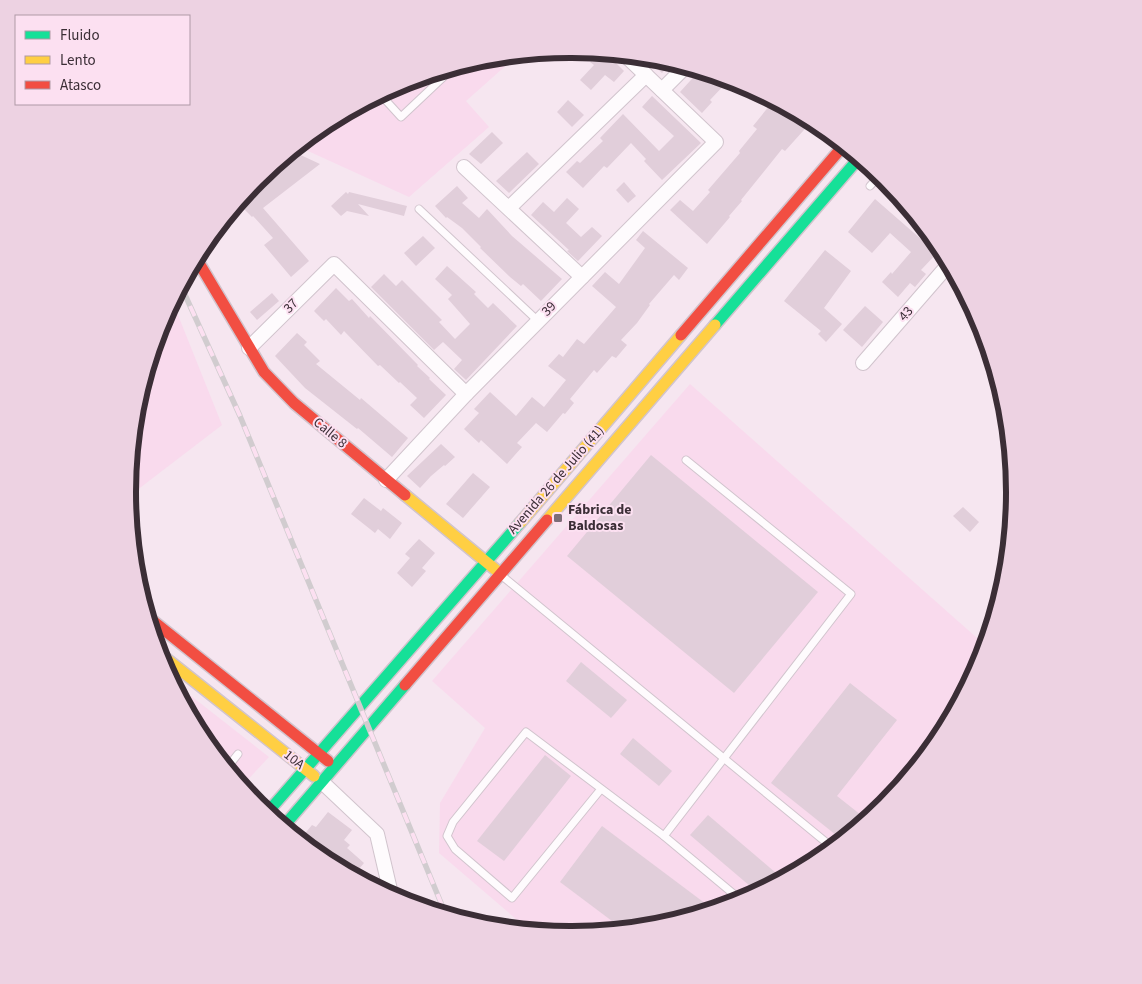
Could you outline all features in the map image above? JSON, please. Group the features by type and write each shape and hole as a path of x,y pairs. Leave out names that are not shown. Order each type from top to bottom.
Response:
{"main road":[{"name":"Avenida 26 de Julio (41)","path":"272,807 486,562 840,150"},
{"name":"Avenida 26 de Julio (41)","path":"287,821 855,163"},
{"name":"Calle 8","path":"200,267 264,372 294,403 501,575"},
{"name":"10A","path":"158,625 335,767"},
{"name":"10A","path":"172,664 322,782"}],"street":[{"path":"632,62 662,90 681,71"},
{"path":"509,208 646,76"},
{"name":"39","path":"386,480 466,394 716,142 662,90"},
{"path":"464,167 582,277"},
{"name":"37","path":"249,348 334,264 466,394"},
{"name":"43","path":"863,363 944,271"},
{"name":"10A","path":"322,782 377,834 388,886"}],"lane":[{"path":"385,99 401,117 443,77"},
{"path":"870,186 874,181"},
{"path":"419,209 538,321"},
{"path":"664,836 851,594 686,460"},
{"path":"501,575 827,843"},
{"path":"601,789 512,898 455,849 447,836 453,822 526,732 664,836 734,894"},
{"path":"231,763 238,754"}],"shaded area":[{"path":"510,62 466,101 489,127 409,197 304,149 354,116 379,102 405,91 459,72"},
{"path":"176,311 222,425 136,491 140,435 151,380"},
{"path":"690,384 979,640 961,684 916,757 878,799 836,837 763,882 711,903 656,918 599,926 543,926 522,924 439,853 440,803 485,728 432,681"},
{"path":"185,691 269,757 247,781 226,757"}],"building":[{"path":"594,58 612,59 624,71 614,82 605,75 591,90 580,80 594,65 590,62"},
{"path":"654,66 666,68 662,73"},
{"path":"695,76 723,86 710,100 712,102 702,113 680,92"},
{"path":"652,96 701,143 662,180 644,161 646,159 631,143 607,168 604,166 583,188 566,172 577,161 580,163 603,141 600,138 623,114 659,151 674,136 642,107"},
{"path":"568,100 584,115 572,127 557,112"},
{"path":"769,106 806,127 785,151 782,149 707,244 670,210 680,200 693,211 710,192 708,190 740,153 739,151 757,129 753,126"},
{"path":"492,132 503,143 481,164 469,154"},
{"path":"527,152 539,164 509,193 496,181"},
{"path":"298,154 320,164 263,208 309,261 291,277 264,245 273,238 243,208"},
{"path":"624,182 636,196 628,203 616,190"},
{"path":"457,186 468,198 462,203 479,218 487,209 512,236 562,279 541,301 523,284 521,286 510,277 462,228 446,218 435,206"},
{"path":"346,192 348,194 349,192 407,206 404,216 358,204 369,216 347,211 341,216 331,206"},
{"path":"567,198 579,209 566,223 581,237 592,227 602,236 578,261 567,251 569,250 531,215 543,202 554,212"},
{"path":"875,199 928,245 935,255 921,270 926,274 915,287 910,283 898,297 882,282 891,272 892,274 911,252 890,233 872,253 848,232"},
{"path":"643,231 688,268 679,280 674,275 649,304 637,323 621,340 627,345 616,358 612,356 597,373 594,370 570,399 574,403 565,414 563,413 547,432 536,423 517,443 522,447 507,464 481,440 479,443 464,429 479,413 474,409 490,392 516,416 532,397 544,407 566,380 548,366 559,354 563,357 577,339 584,344 616,307 592,286 605,272 619,284 645,248 636,240"},
{"path":"423,236 435,248 416,266 404,253"},
{"path":"825,250 851,271 824,308 842,324 826,342 818,334 821,331 784,301"},
{"path":"447,266 476,292 474,294 488,308 493,303 517,326 466,380 454,369 462,360 443,342 434,350 371,287 384,274 396,286 402,280 442,320 439,322 455,339 470,324 448,299 452,295 435,279"},
{"path":"336,288 349,301 352,299 369,318 370,316 446,395 424,418 410,405 417,398 380,365 378,366 344,331 341,335 326,319 324,321 314,311"},
{"path":"272,293 279,301 257,320 250,312"},
{"path":"865,306 883,322 862,347 843,330"},
{"path":"297,333 307,342 304,345 320,361 316,364 360,400 361,398 408,438 392,457 358,428 305,388 275,356"},
{"path":"441,444 455,457 431,476 420,488 407,476"},
{"path":"651,455 818,592 734,693 567,556"},
{"path":"473,473 490,487 463,518 446,504"},
{"path":"364,498 381,511 383,508 402,523 390,539 378,529 375,533 351,514"},
{"path":"963,507 979,522 970,532 953,516"},
{"path":"419,539 435,553 422,568 426,571 412,587 397,573 410,558 405,554"},
{"path":"581,662 627,700 611,718 566,681"},
{"path":"850,683 897,720 837,796 861,815 837,836 771,783"},
{"path":"633,738 672,771 659,786 620,754"},
{"path":"545,755 571,776 504,861 477,841"},
{"path":"328,812 352,830 344,840 350,845 347,848 364,863 358,870 304,835 312,825 316,827"},
{"path":"708,815 777,874 751,887 690,835"},
{"path":"602,826 707,904 656,918 616,924 560,882"}],"railway":[{"path":"185,294 240,416 443,907"}],"traffic: fast":[{"path":"715,325 855,163"},
{"path":"272,807 520,523"},
{"path":"288,821 405,685"}],"traffic: slow":[{"path":"547,520 715,325"},
{"path":"520,523 681,335"},
{"path":"405,495 496,570"},
{"path":"172,664 314,776"}],"traffic: jam":[{"path":"681,335 840,150"},
{"path":"201,266 264,372 294,403 405,495"},
{"path":"405,685 547,520"},
{"path":"158,625 328,761"}],"place":[{"name":"Fábrica de Baldosas","path":"558,518"}]}
